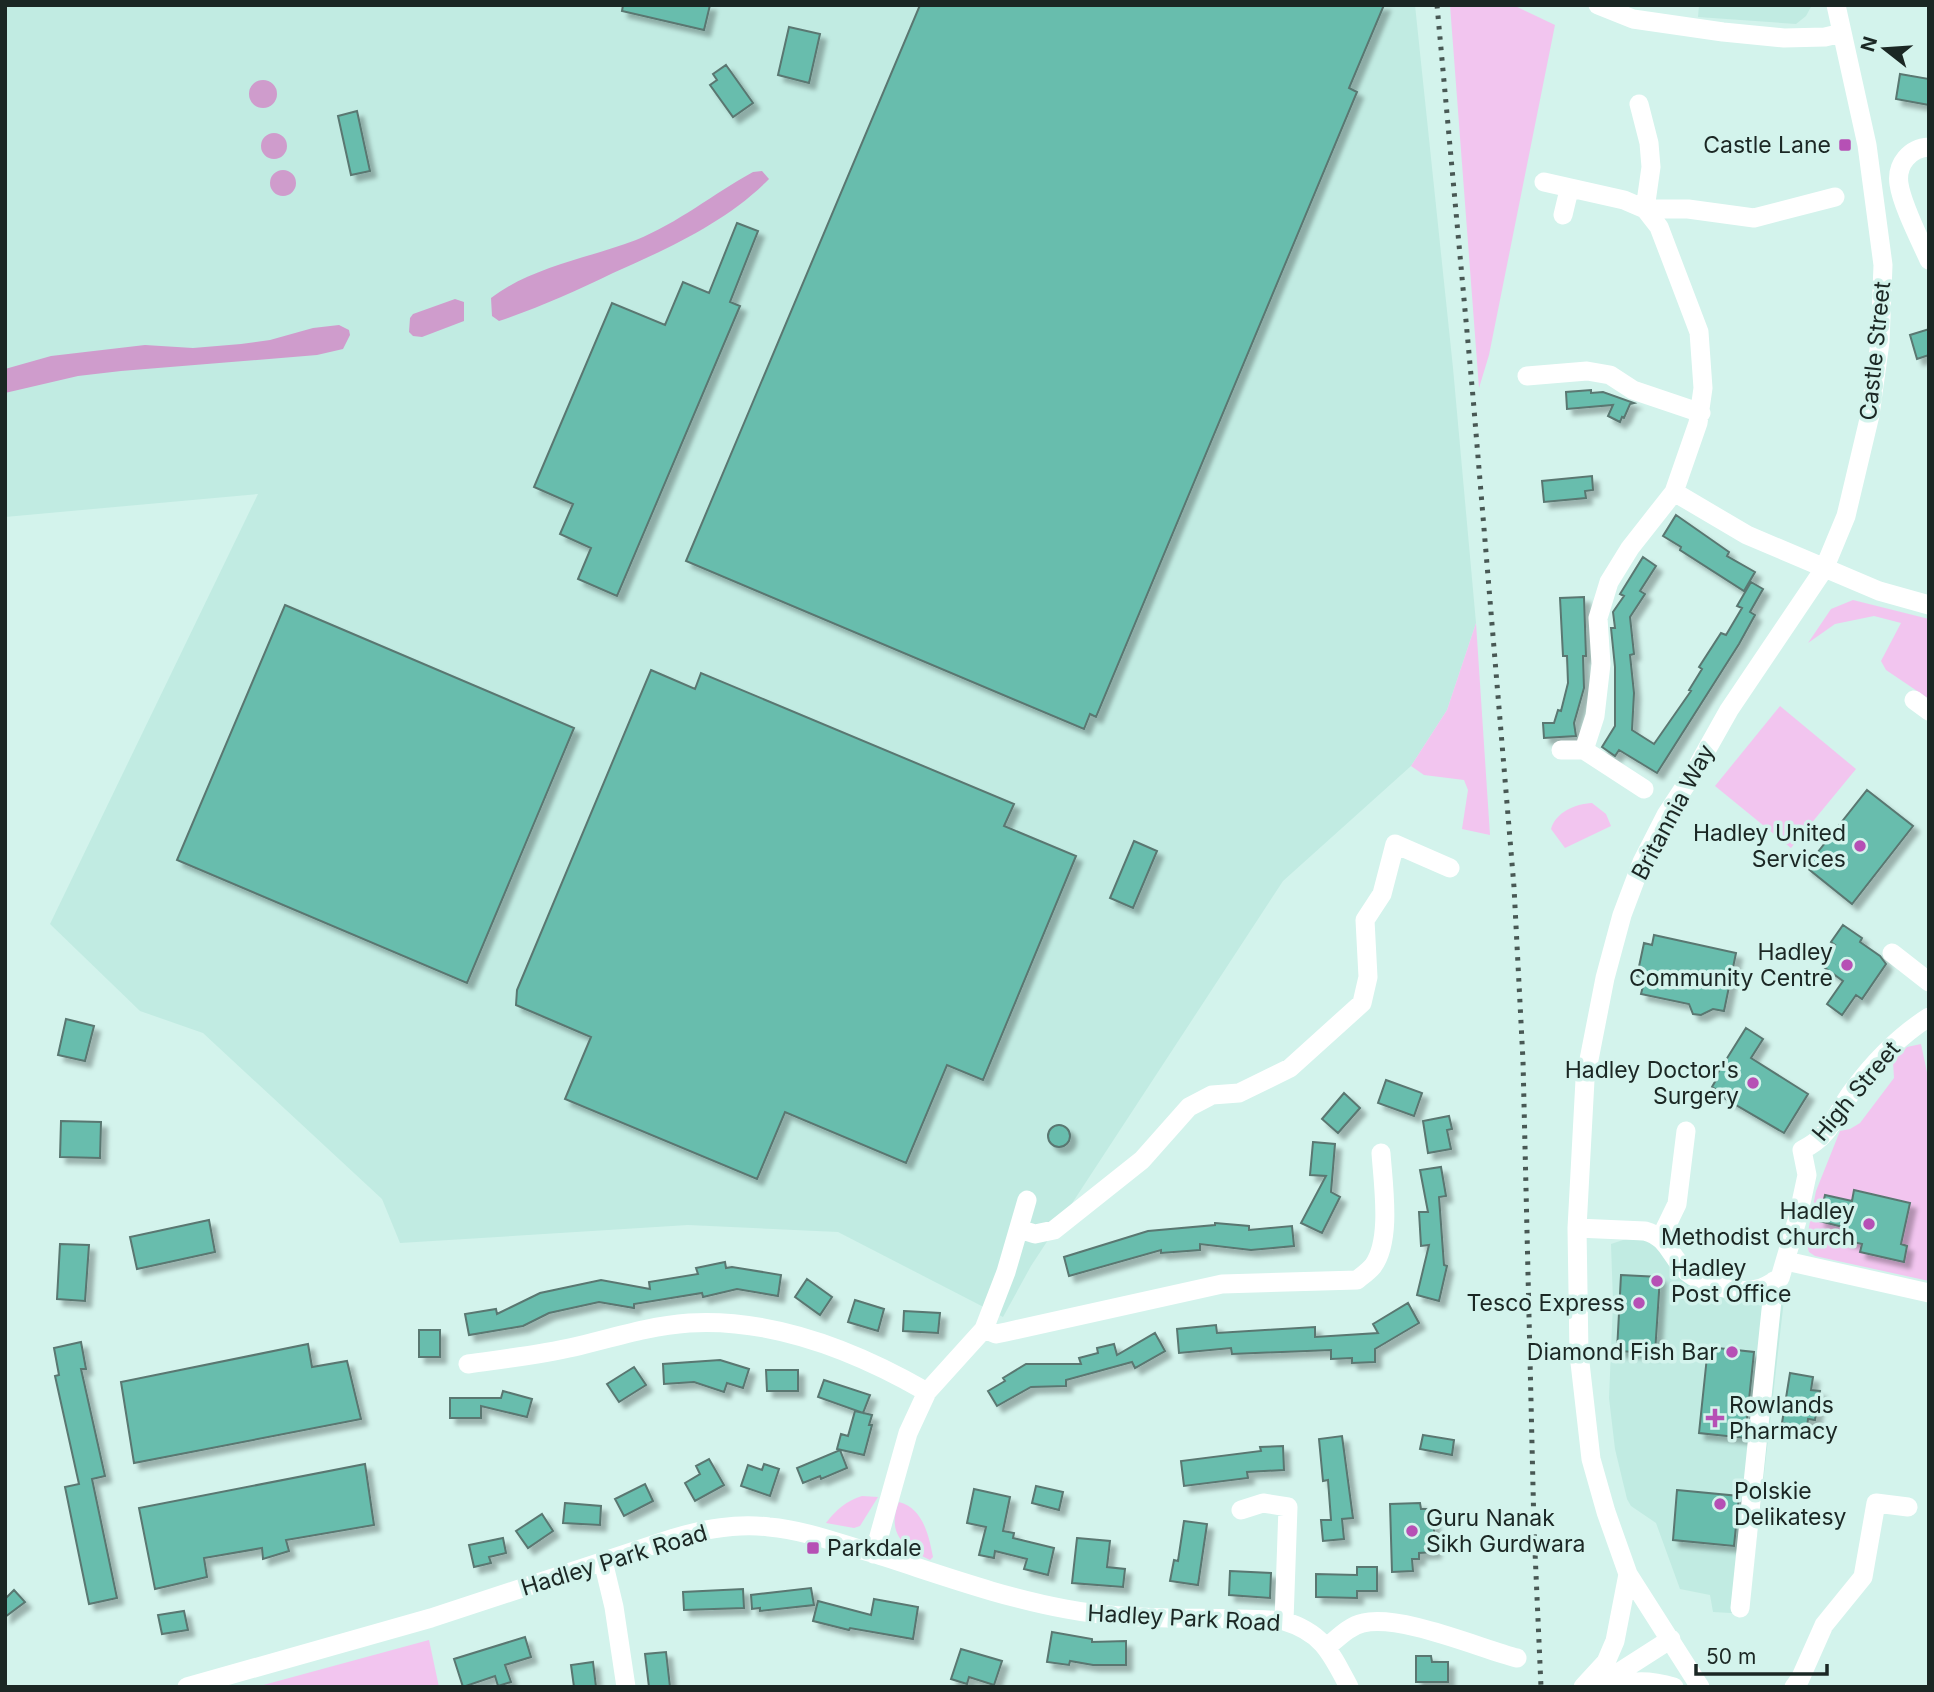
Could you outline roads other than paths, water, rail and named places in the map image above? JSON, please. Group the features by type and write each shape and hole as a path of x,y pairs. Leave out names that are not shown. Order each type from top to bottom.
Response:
{"street":[{"path":"1598,5 1633,19 1723,32 1784,38 1825,37 1842,33"},
{"name":"Castle Street","path":"1824,569 1846,516 1870,415 1880,342 1883,278 1867,145 1836,5"},
{"path":"1584,750 1595,716 1601,664 1598,618 1609,582 1630,548 1674,492 1701,413 1703,388 1699,332 1659,227 1645,209 1651,167 1639,104"},
{"path":"1929,147 1918,148 1907,155 1900,169 1899,184 1929,260"},
{"path":"1544,182 1569,190 1623,200 1645,209 1688,209 1754,218 1835,197"},
{"path":"1563,215 1569,190"},
{"path":"1527,376 1587,371 1610,375 1633,390 1701,413"},
{"path":"1674,492 1747,535 1879,591 1929,605"},
{"name":"Britannia Way","path":"1700,1687 1628,1574 1591,1459 1579,1354 1577,1228 1585,1080 1605,978 1622,915 1642,862 1729,710 1824,569"},
{"path":"1562,750 1584,750 1644,789"},
{"path":"1019,1229 1035,1234 1054,1230 1142,1160 1189,1107 1212,1095 1239,1093 1290,1068 1362,1003 1368,977 1365,920 1382,894 1395,844 1450,868"},
{"path":"1892,953 1929,982"},
{"name":"High Street","path":"1774,1282 1783,1273 1807,1175 1802,1150 1818,1142 1854,1089 1909,1030 1929,1017"},
{"path":"1661,1237 1677,1204 1686,1131"},
{"path":"984,1329 996,1334 1222,1284 1357,1280 1373,1267 1383,1247 1381,1153"},
{"path":"874,1554 908,1433 927,1391 984,1329 1006,1272 1027,1200"},
{"path":"1577,1228 1644,1231 1661,1237 1684,1269 1707,1284 1749,1290 1774,1282"},
{"path":"1786,1261 1929,1293"},
{"path":"1740,1608 1774,1282"},
{"path":"468,1364 573,1347 655,1328 690,1323 750,1325 842,1350 927,1391"},
{"path":"1241,1510 1263,1503 1288,1507 1284,1621"},
{"path":"1794,1687 1824,1625 1863,1577 1876,1503 1908,1507"},
{"name":"Hadley Park Road","path":"187,1687 442,1615 685,1535 738,1526 787,1529 816,1536 1027,1601 1094,1615 1284,1621 1308,1631 1327,1647 1349,1687"},
{"path":"603,1561 614,1606 626,1687"},
{"path":"1583,1687 1605,1662 1615,1641 1628,1574"},
{"path":"1327,1647 1349,1629 1370,1622 1389,1623 1442,1634 1517,1658"},
{"path":"1596,1687 1671,1639"},
{"path":"1613,1687 1622,1683 1651,1681 1674,1687"}],"railway":[{"path":"1437,5 1514,887 1523,1061 1534,1529 1541,1687"}],"place":[{"name":"Castle Lane","path":"1845,145"},
{"name":"Hadley United Services","path":"1860,846"},
{"name":"Hadley Community Centre","path":"1847,965"},
{"name":"Hadley Doctor's Surgery","path":"1753,1083"},
{"name":"Hadley Methodist Church","path":"1869,1224"},
{"name":"Hadley Post Office","path":"1657,1281"},
{"name":"Tesco Express","path":"1639,1303"},
{"name":"Diamond Fish Bar","path":"1732,1352"},
{"name":"Rowlands Pharmacy","path":"1715,1418"},
{"name":"Polskie Delikatesy","path":"1720,1504"},
{"name":"Guru Nanak Sikh Gurdwara","path":"1412,1531"},
{"name":"Parkdale","path":"813,1548"}]}
